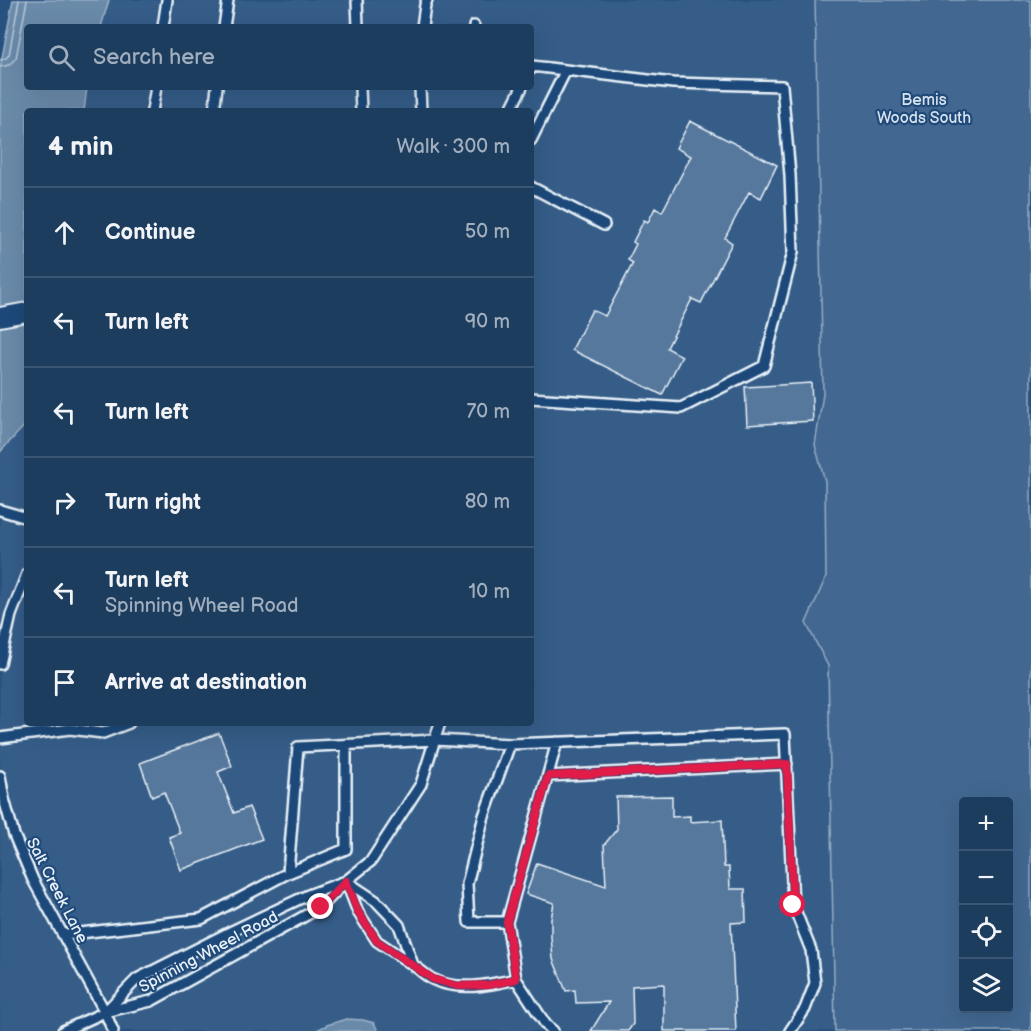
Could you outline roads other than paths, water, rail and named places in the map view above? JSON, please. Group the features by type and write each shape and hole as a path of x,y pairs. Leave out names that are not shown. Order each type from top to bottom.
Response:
{"street":[{"path":"0,316 24,312"}],"lane":[{"path":"163,24 167,0"},
{"path":"224,24 228,0"},
{"path":"357,0 358,24"},
{"path":"422,24 427,0"},
{"path":"534,66 673,83 782,86 790,175 793,252 764,366 681,408 534,398"},
{"path":"534,134 566,70"},
{"path":"152,108 156,90"},
{"path":"214,108 216,90"},
{"path":"360,90 361,108"},
{"path":"420,90 421,108"},
{"path":"512,108 520,90"},
{"path":"534,189 604,225"},
{"path":"0,510 24,517"},
{"path":"0,664 11,615 24,582"},
{"path":"0,738 70,729 104,733 122,726"},
{"name":"Spinning Wheel Road","path":"63,1031 105,1012 151,1001 321,907 346,881 372,861 421,784 439,726"},
{"path":"288,873 297,747 435,740 510,744 785,734 793,905 811,950 815,983 805,1009 790,1031"},
{"path":"546,1029 516,979 507,922 557,742"},
{"path":"507,922 469,922 467,884 484,816 510,744"},
{"path":"63,935 201,919 288,873 346,849 346,745"},
{"path":"548,776 787,764"},
{"name":"Salt Creek Lane","path":"0,776 15,835 33,880 105,1012 119,1031"},
{"path":"0,823 10,819"},
{"path":"346,881 358,912 377,941 433,979 458,986 489,985 516,979"},
{"path":"346,881 376,901 399,926 413,964"},
{"name":"Spinning Wheel Road","path":"105,1012 137,979 308,895 346,881"},
{"name":"Salt Creek Lane","path":"105,1012 112,1031"}],"water":[{"path":"13,0 109,0 102,24 24,24 24,90 87,90 84,108 24,108 24,426 0,452 0,68"},
{"path":"346,1019 374,1023 378,1031 315,1031"}],"park label":[{"name":"Bemis Woods South","path":"924,108"}]}
